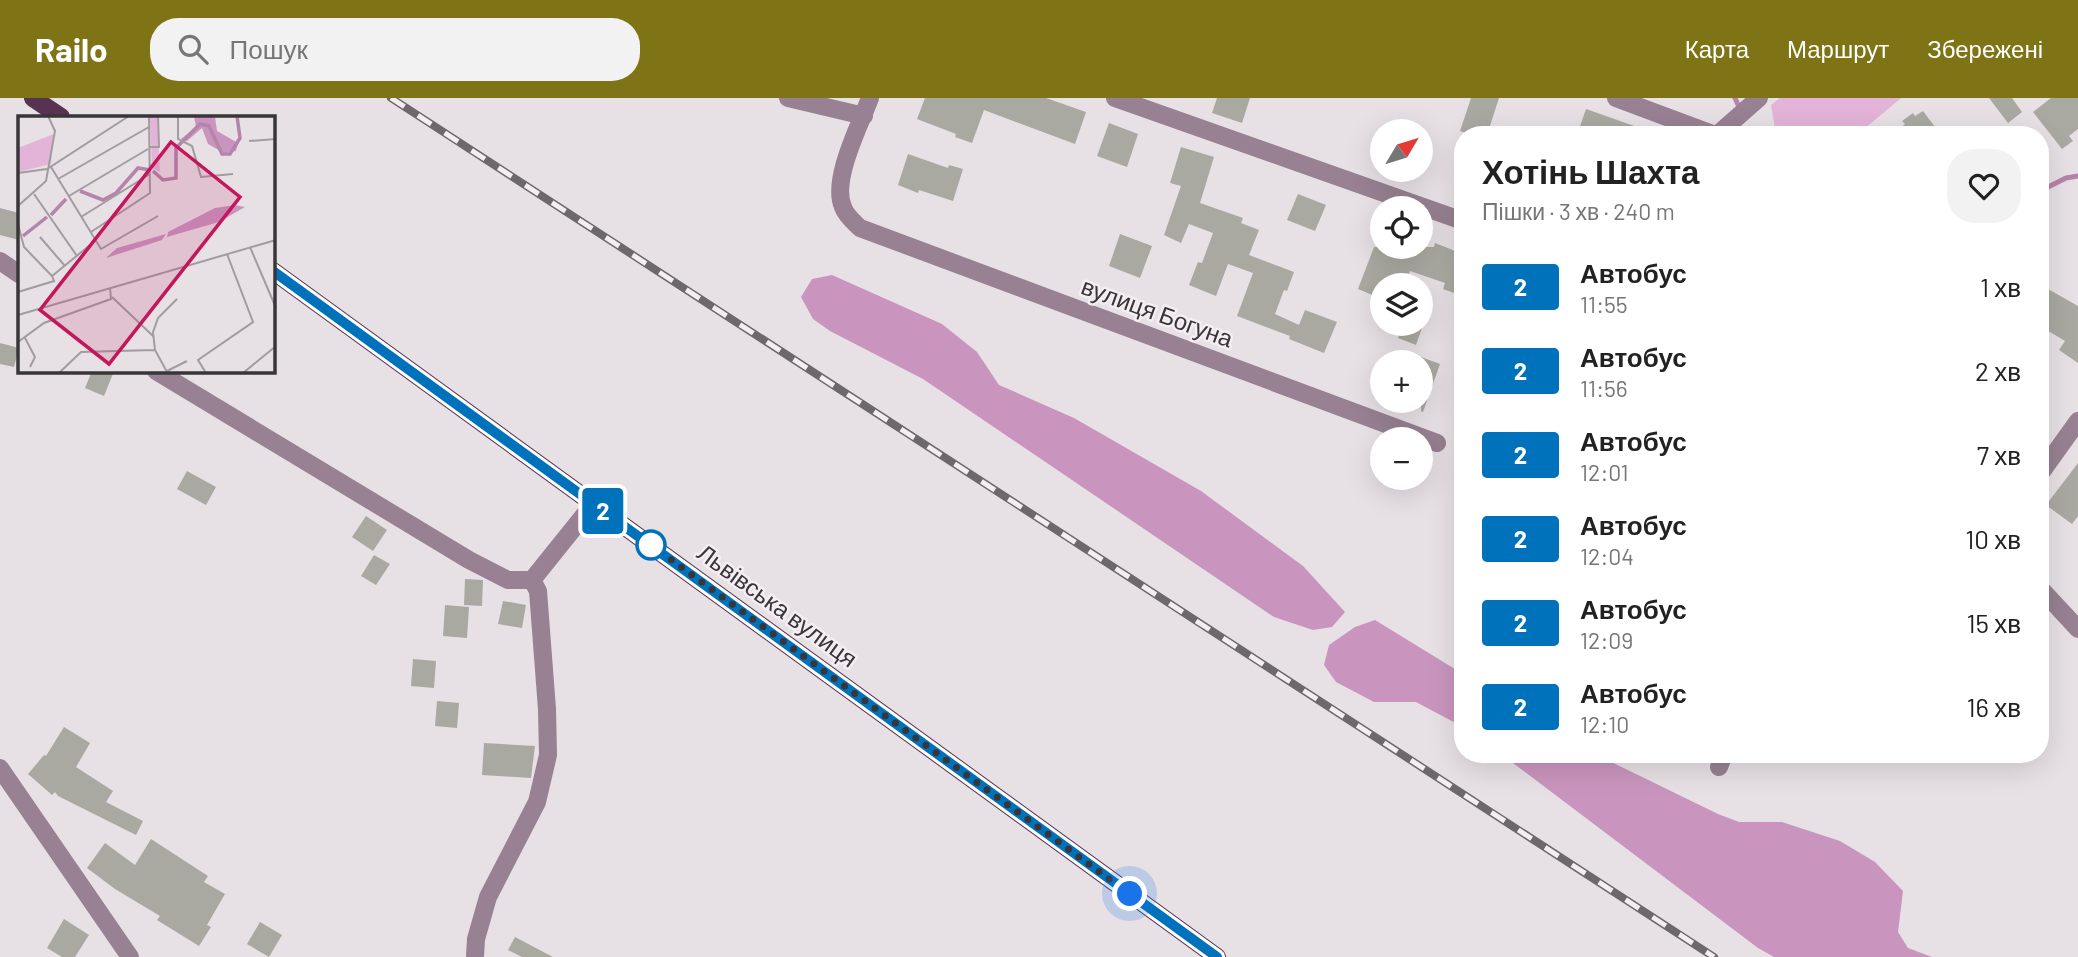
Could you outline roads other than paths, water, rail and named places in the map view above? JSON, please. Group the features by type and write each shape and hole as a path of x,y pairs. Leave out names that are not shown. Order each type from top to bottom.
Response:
{"main road":[{"path":"33,98 60,116"},
{"name":"Львівська вулиця","path":"275,272 1217,957"}],"street":[{"path":"788,98 864,116 870,98"},
{"path":"1115,98 1454,218"},
{"path":"1616,98 1692,126"},
{"path":"1726,126 1759,98"},
{"name":"вулиця Богуна","path":"864,116 840,177 842,207 860,228 1437,443"},
{"path":"0,261 18,274"},
{"path":"159,373 469,560 508,580 532,580"},
{"path":"2049,461 2078,421"},
{"path":"532,580 593,504"},
{"path":"475,957 476,939 488,897 537,802 548,755 539,604 532,580"},
{"path":"2049,598 2078,629"},
{"path":"0,768 130,957"}],"waterway":[{"path":"1735,98 1740,109"},
{"path":"2049,186 2066,178 2078,176"}],"railway":[{"path":"391,98 1714,957"}]}
